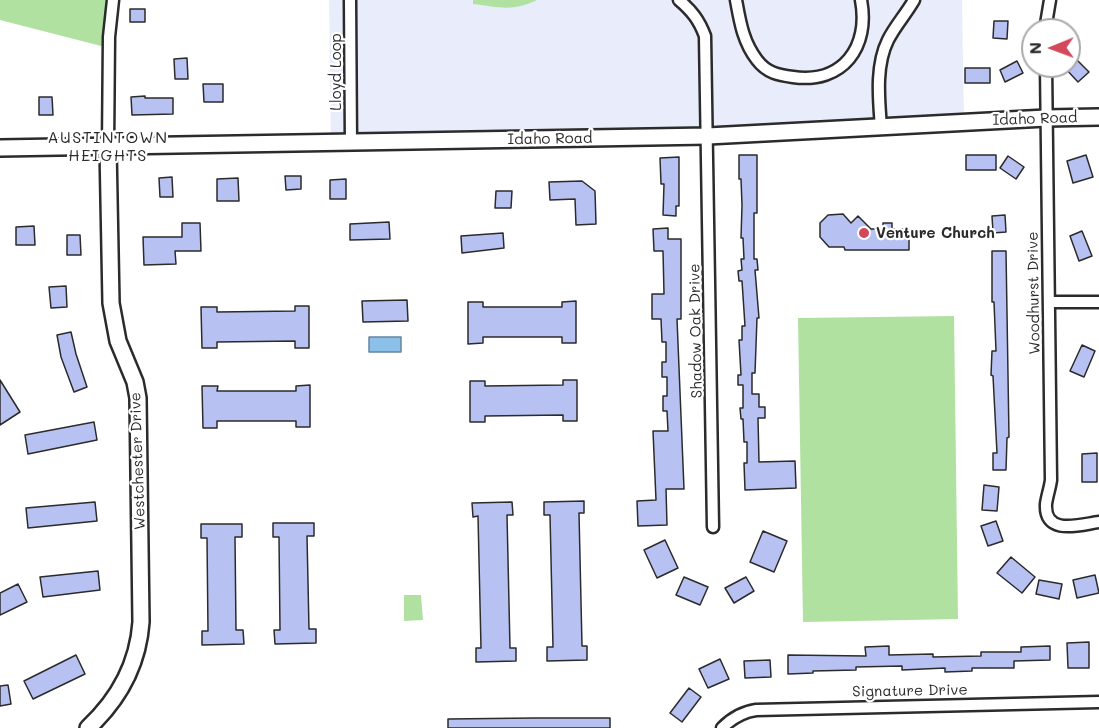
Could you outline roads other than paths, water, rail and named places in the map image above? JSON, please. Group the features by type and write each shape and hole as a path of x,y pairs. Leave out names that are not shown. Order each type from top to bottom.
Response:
{"street":[{"path":"108,147 109,37 113,0"},
{"name":"Lloyd Loop","path":"350,0 351,143"},
{"name":"Shadow Oak Drive","path":"679,0 692,10 705,36 714,527"},
{"path":"736,0 744,39 758,62 773,74 805,79 830,74 846,63 855,52 862,33 864,16 861,0"},
{"path":"881,128 879,75 882,54 888,39 914,0"},
{"path":"1047,18 1050,0"},
{"name":"Woodhurst Drive","path":"1046,78 1051,480 1046,503 1050,518 1060,526 1067,528 1099,522"},
{"name":"Idaho Road","path":"0,148 708,135 1099,117"},
{"name":"Westchester Drive","path":"88,728 109,707 126,680 138,645 141,622 138,398 135,382 118,341 111,303 108,147"},
{"path":"1049,302 1099,302"},
{"name":"Signature Drive","path":"724,726 743,713 756,710 1099,702"}],"water":[{"path":"369,337 401,337 401,352 369,352"}],"place":[{"name":"Venture Church","path":"864,233"}],"district":[{"name":"AUSTINTOWN HEIGHTS","path":"108,147"}]}
